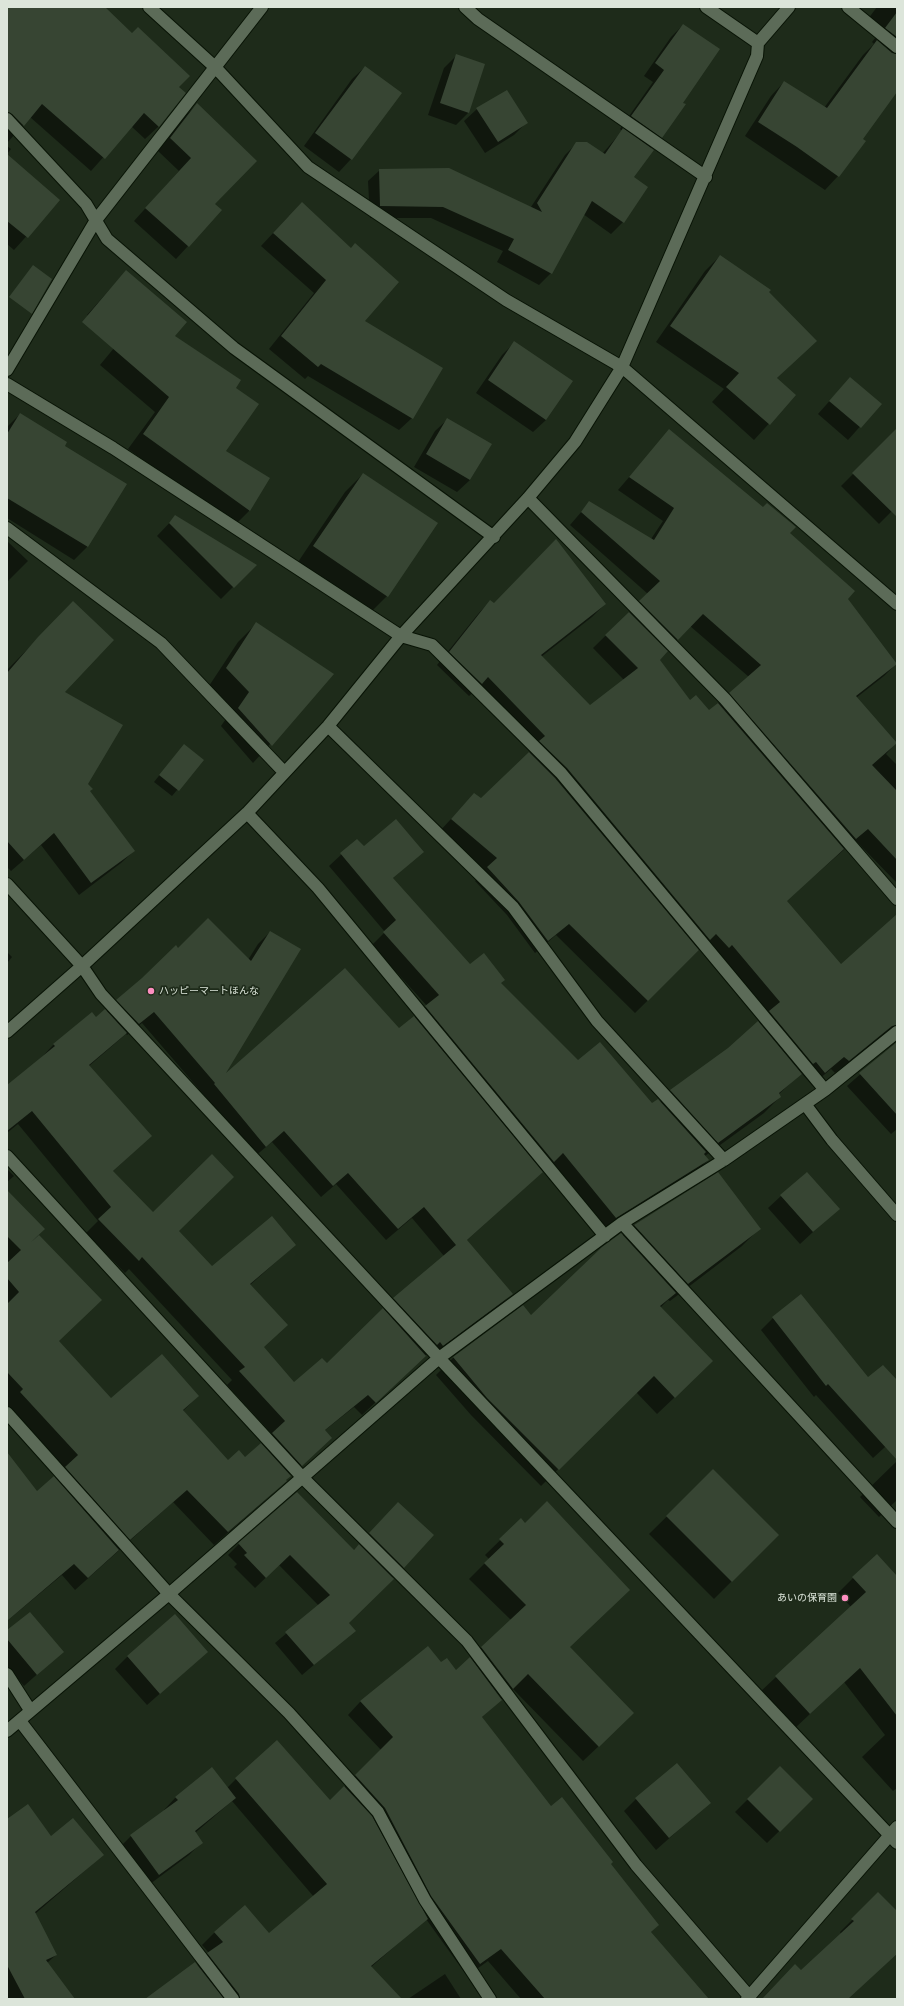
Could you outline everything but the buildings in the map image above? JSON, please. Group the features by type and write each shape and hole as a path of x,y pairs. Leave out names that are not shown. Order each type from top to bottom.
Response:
{"street":[{"path":"149,7 216,68 308,167 506,300 622,367 897,604"},
{"path":"7,370 96,220 216,68 262,7"},
{"path":"465,7 478,19 706,177"},
{"path":"706,7 758,43"},
{"path":"7,1032 82,966 247,813 328,726 401,636 494,537 575,442 622,367 706,177 757,56 758,43 789,7"},
{"path":"848,7 897,47"},
{"path":"7,119 86,204 106,239 234,348 494,537"},
{"path":"7,384 113,448 401,636 432,645 561,773 826,1090"},
{"path":"528,498 725,699 897,899"},
{"path":"7,528 161,643 284,772"},
{"path":"328,726 513,907 597,1020 724,1160"},
{"path":"247,813 318,888 605,1236"},
{"path":"7,884 82,966 101,994 440,1358 895,1835 748,1998 636,1865 467,1641 303,1478 7,1156"},
{"path":"7,1731 169,1594 440,1358 622,1223 724,1160 826,1090 897,1032"},
{"path":"805,1104 832,1140 897,1215"},
{"path":"622,1223 897,1522"},
{"path":"7,1413 169,1594 290,1713 378,1812 425,1900 490,1999"},
{"path":"7,1674 30,1710"},
{"path":"20,1721 234,1999"}],"place":[{"name":"ハッピーマートほんな","path":"151,991"},
{"name":"あいの保育園","path":"845,1598"}]}
